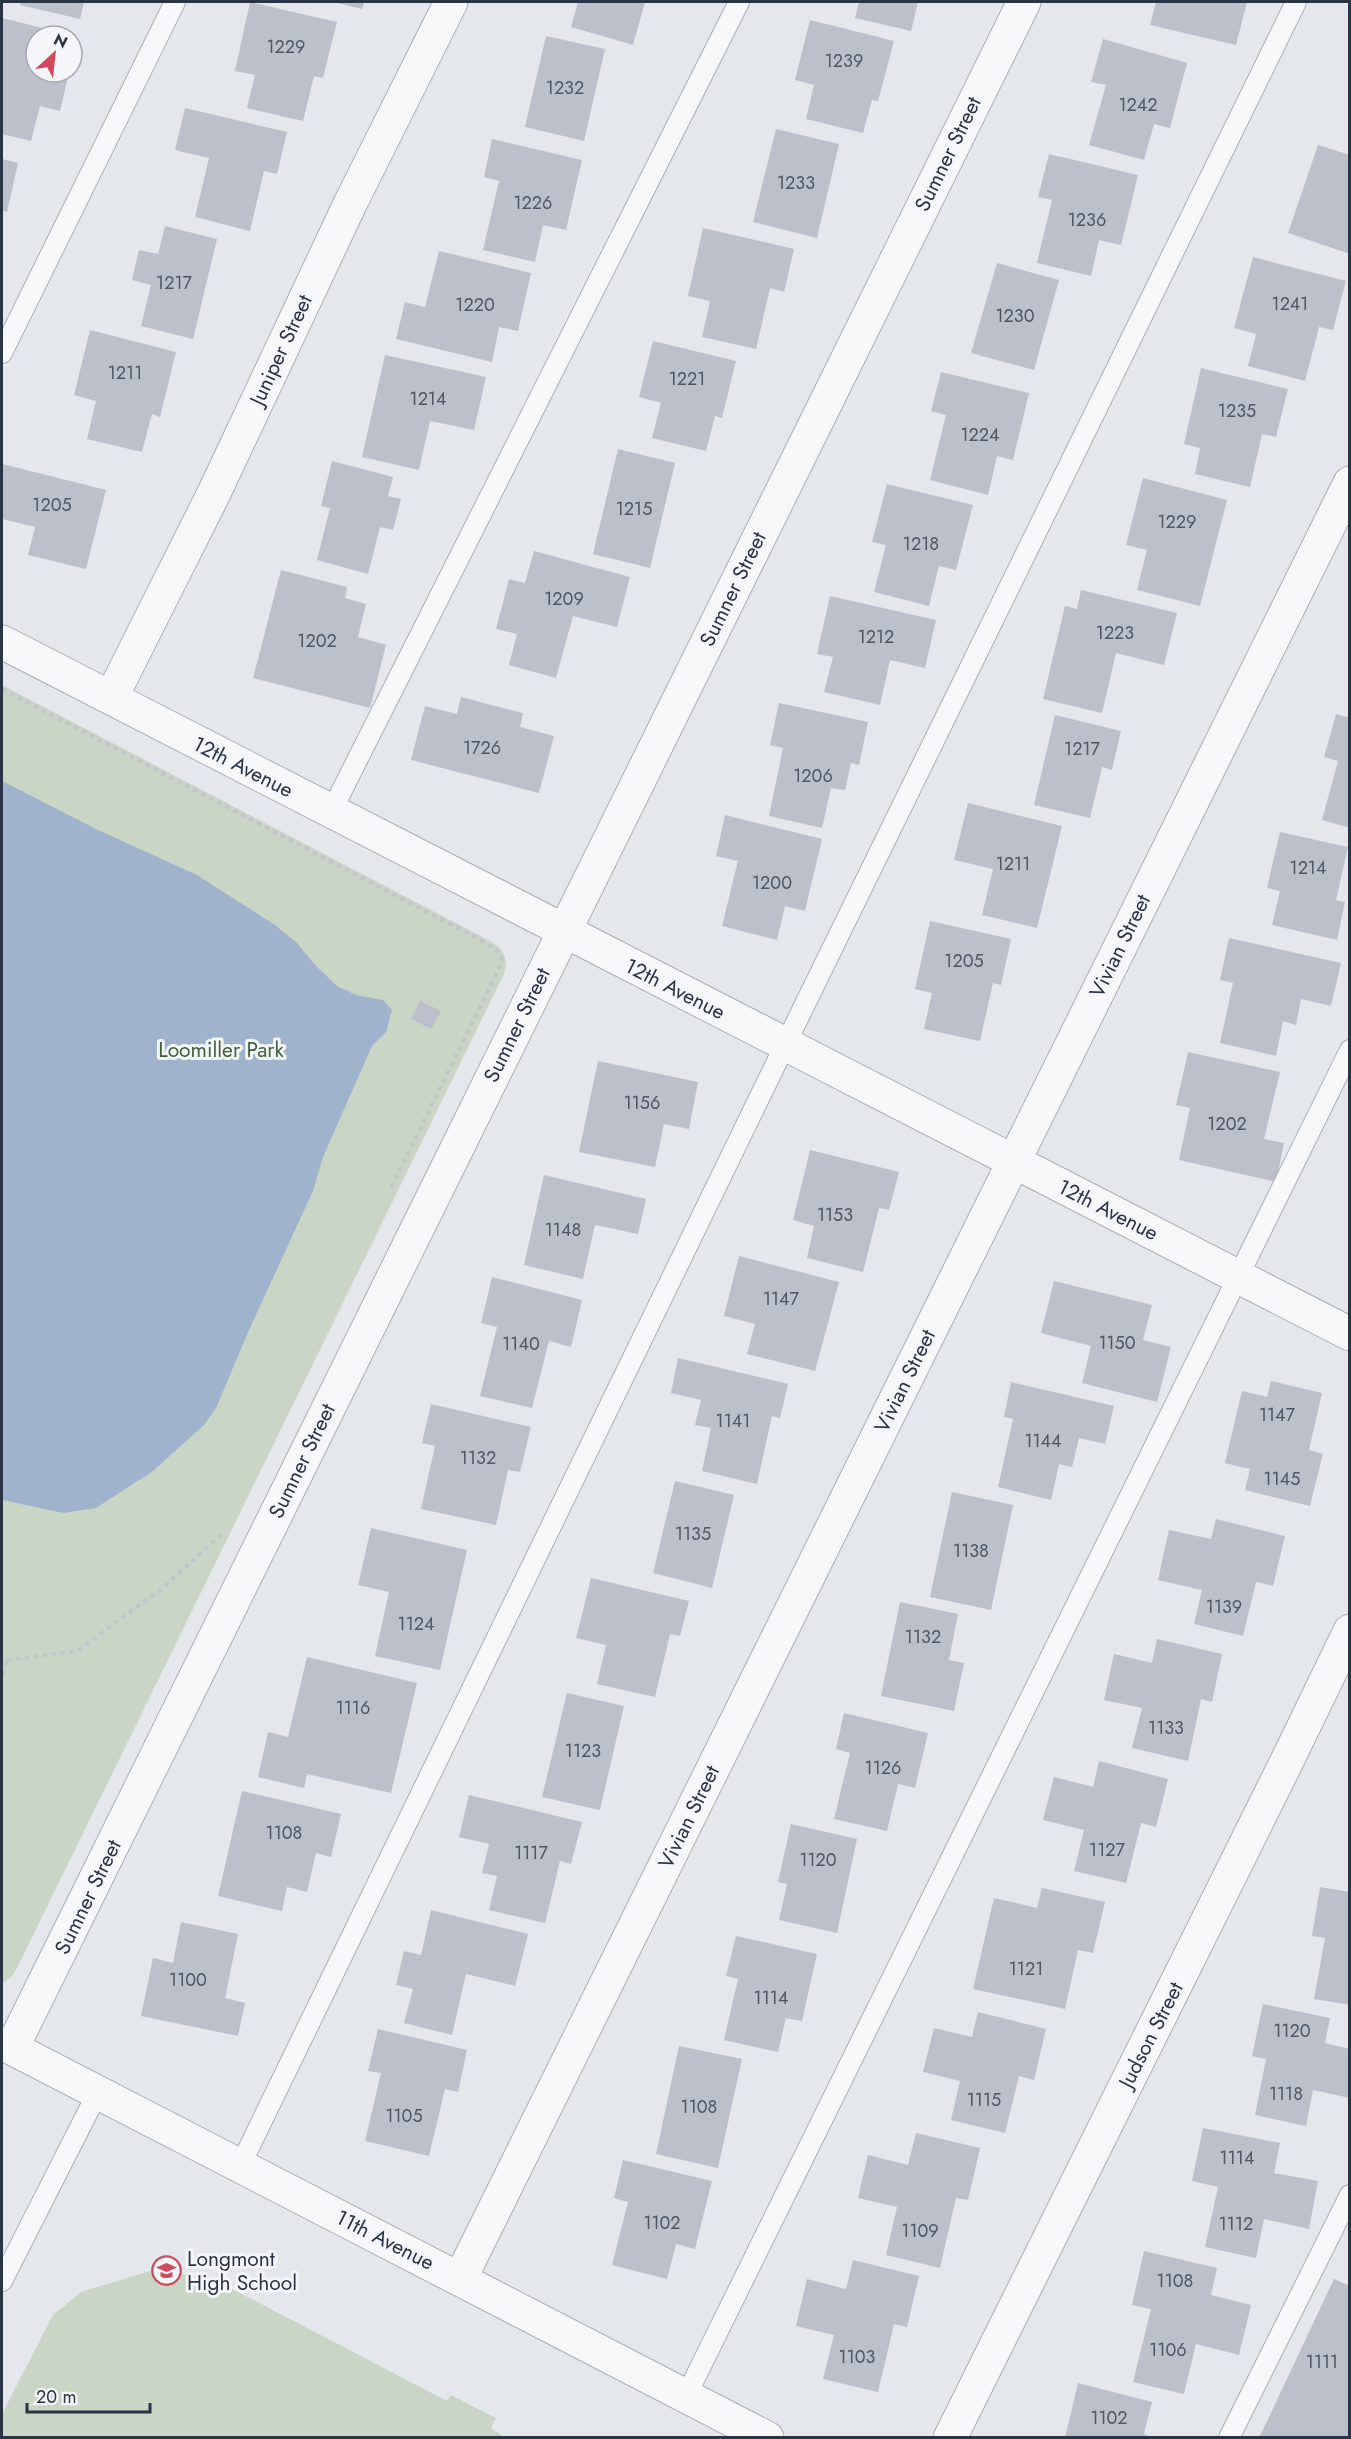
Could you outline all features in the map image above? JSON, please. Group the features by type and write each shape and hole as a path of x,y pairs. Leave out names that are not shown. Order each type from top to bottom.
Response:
{"street":[{"name":"Juniper Street","path":"111,698 214,493 350,204 451,2"},
{"name":"Sumner Street","path":"7,2046 1024,2"},
{"name":"Vivian Street","path":"460,2279 1350,483"},
{"name":"12th Avenue","path":"2,642 1350,1334"},
{"name":"Judson Street","path":"950,2438 1350,1631"},
{"name":"11th Avenue","path":"7,2046 767,2438"}],"lane":[{"path":"2,353 175,2"},
{"path":"332,812 739,2"},
{"path":"240,2166 785,1045 1296,2"},
{"path":"686,2396 1350,1050"},
{"path":"2,2281 98,2092"},
{"path":"1229,2438 1350,2195"}],"path":[{"path":"2,689 486,943 498,952 502,959 498,971 389,1193"},
{"path":"7,1660 77,1651 164,1587 224,1532"},
{"path":"2,1655 7,1660"},
{"path":"2,1674 7,1660"}],"green space":[{"name":"Loomiller Park","path":"2,685 492,942 503,952 506,964 504,974 17,1968 12,1976 2,1984"},
{"path":"153,2270 215,2280 447,2401 451,2395 496,2418 491,2428 504,2437 2,2437 2,2414 53,2315 81,2292"}],"water":[{"path":"2,781 98,830 197,875 275,925 297,943 315,965 337,986 356,995 383,1000 392,1010 386,1032 372,1046 323,1157 313,1191 216,1408 204,1425 153,1471 96,1508 63,1513 2,1500"}],"building":[{"path":"21,2 84,2 80,19 20,5"},
{"path":"250,2 337,22 323,78 314,76 303,121 247,108 255,75 235,71"},
{"path":"334,2 364,2 362,9"},
{"path":"578,2 645,2 633,45 571,27"},
{"path":"859,2 918,2 911,31 855,18"},
{"path":"1156,2 1247,2 1236,45 1150,25"},
{"path":"2,18 26,24 24,24 24,84 66,84 60,111 40,106 31,141 2,134"},
{"path":"810,20 894,41 878,101 872,100 863,133 806,119 814,85 795,80"},
{"path":"546,36 605,49 584,141 525,127"},
{"path":"1103,39 1187,63 1170,128 1154,124 1144,160 1089,145 1106,85 1091,82"},
{"path":"185,108 287,132 277,174 264,171 250,231 195,217 209,158 175,150"},
{"path":"776,129 839,144 817,238 753,222"},
{"path":"492,139 582,160 566,230 543,225 535,262 483,250 499,181 484,177"},
{"path":"1318,145 1350,155 1350,254 1288,233"},
{"path":"1049,154 1138,175 1121,245 1099,240 1091,276 1037,263 1052,200 1038,197"},
{"path":"2,159 18,163 7,212 2,210"},
{"path":"165,226 217,239 193,339 141,326 151,285 132,280 139,250 158,254"},
{"path":"703,228 794,249 784,292 770,288 756,349 702,337 710,301 688,296"},
{"path":"439,251 531,273 518,331 499,327 492,362 396,339 405,302 425,307"},
{"path":"1253,257 1346,281 1333,330 1319,327 1305,381 1248,366 1256,334 1234,328"},
{"path":"997,263 1059,280 1034,370 971,353"},
{"path":"90,330 176,352 160,417 152,414 142,452 87,439 96,401 74,395"},
{"path":"653,341 736,361 722,418 715,416 706,451 652,438 661,403 639,397"},
{"path":"385,355 486,377 474,430 430,421 419,470 362,457"},
{"path":"1201,368 1288,389 1276,437 1262,434 1250,487 1195,474 1200,448 1184,444"},
{"path":"941,372 1029,393 1013,460 997,456 988,495 930,480 946,415 931,411"},
{"path":"618,449 675,463 650,568 593,554"},
{"path":"332,461 393,477 388,496 401,499 393,530 380,527 368,574 317,560 330,508 321,506"},
{"path":"2,464 106,490 86,569 28,555 35,527 2,519"},
{"path":"1143,478 1227,500 1200,606 1137,590 1147,550 1126,545"},
{"path":"887,484 973,505 956,570 939,566 929,606 874,592 886,545 872,542"},
{"path":"534,551 630,577 617,627 573,616 556,678 509,665 517,634 496,629 509,579 525,583"},
{"path":"281,570 347,587 345,598 366,604 358,637 386,645 370,708 253,678"},
{"path":"1081,590 1177,613 1164,665 1116,653 1102,713 1043,699 1065,606 1077,609"},
{"path":"830,596 936,620 925,668 890,660 880,705 824,692 833,657 817,654"},
{"path":"461,697 523,713 520,727 554,736 539,793 411,760 425,706 457,714"},
{"path":"779,703 868,722 859,765 851,763 845,790 831,788 822,828 769,816 783,748 770,745"},
{"path":"1336,714 1350,718 1350,828 1322,820 1338,761 1324,757"},
{"path":"1055,715 1121,731 1112,770 1102,767 1090,818 1034,805"},
{"path":"968,803 1062,826 1037,928 982,915 993,869 954,860"},
{"path":"725,815 822,839 805,911 785,906 777,940 722,926 738,861 716,856"},
{"path":"1280,832 1348,847 1336,900 1345,902 1337,940 1272,925 1280,891 1267,888"},
{"path":"930,921 1011,939 1001,985 993,983 980,1041 924,1029 932,993 915,989"},
{"path":"1229,938 1341,963 1331,1006 1301,999 1296,1025 1283,1021 1276,1056 1220,1043 1233,983 1220,980"},
{"path":"420,1001 441,1011 431,1029 411,1019"},
{"path":"1188,1052 1280,1072 1264,1139 1284,1143 1276,1182 1179,1160 1190,1108 1176,1105"},
{"path":"598,1061 698,1082 689,1129 664,1124 655,1167 579,1152"},
{"path":"810,1150 899,1172 889,1210 879,1208 863,1272 807,1258 814,1226 793,1220"},
{"path":"544,1175 646,1199 638,1234 595,1225 583,1279 524,1265"},
{"path":"739,1256 839,1282 815,1371 747,1354 755,1324 724,1316"},
{"path":"492,1277 582,1300 571,1347 549,1341 532,1408 480,1396 497,1327 481,1323"},
{"path":"1054,1281 1152,1305 1143,1340 1171,1347 1157,1402 1082,1383 1091,1346 1041,1333"},
{"path":"678,1358 788,1384 780,1418 772,1416 757,1484 702,1471 711,1428 695,1425 701,1400 671,1393"},
{"path":"1271,1381 1322,1393 1309,1450 1323,1454 1310,1506 1245,1490 1250,1469 1225,1463 1242,1391 1267,1397"},
{"path":"1011,1382 1114,1406 1105,1444 1079,1438 1072,1467 1059,1464 1051,1500 998,1487 1013,1419 1004,1417"},
{"path":"431,1404 531,1427 520,1472 508,1470 496,1525 421,1509 435,1446 422,1443"},
{"path":"675,1481 734,1495 712,1588 653,1573"},
{"path":"952,1492 1013,1505 991,1610 930,1597"},
{"path":"1216,1519 1285,1536 1273,1586 1256,1582 1243,1636 1194,1624 1202,1590 1158,1580 1169,1530 1211,1539"},
{"path":"371,1528 467,1550 440,1670 375,1656 389,1592 358,1585"},
{"path":"591,1578 689,1601 680,1636 670,1634 655,1697 597,1684 606,1645 576,1638"},
{"path":"900,1602 958,1614 949,1660 964,1663 954,1711 881,1696"},
{"path":"1157,1639 1222,1654 1212,1702 1201,1699 1188,1761 1132,1748 1142,1708 1104,1700 1114,1654 1152,1663"},
{"path":"307,1657 417,1683 391,1793 307,1774 304,1788 258,1777 268,1732 288,1737"},
{"path":"567,1693 624,1706 600,1810 542,1797"},
{"path":"844,1713 928,1733 915,1788 898,1784 887,1831 834,1819 850,1753 836,1749"},
{"path":"1099,1761 1168,1779 1156,1827 1141,1823 1126,1883 1074,1871 1084,1830 1043,1820 1054,1777 1093,1787"},
{"path":"242,1791 341,1814 331,1857 316,1853 307,1892 287,1887 282,1911 218,1896"},
{"path":"469,1795 582,1822 571,1864 560,1861 545,1923 489,1910 497,1876 482,1873 489,1844 459,1837"},
{"path":"791,1824 857,1839 837,1933 779,1920 787,1884 778,1882"},
{"path":"1320,1887 1350,1892 1350,2005 1314,1999 1325,1938 1312,1936"},
{"path":"1042,1888 1105,1902 1093,1953 1078,1950 1065,2009 973,1989 994,1898 1037,1908"},
{"path":"431,1910 528,1934 515,1986 466,1974 452,2035 404,2023 413,1989 396,1985 404,1951 421,1955"},
{"path":"181,1922 238,1934 225,1998 245,2003 238,2036 141,2016 153,1958 173,1963"},
{"path":"736,1936 817,1954 802,2021 786,2018 778,2052 724,2040 738,1979 726,1976"},
{"path":"1263,2004 1330,2018 1325,2043 1350,2049 1350,2098 1313,2090 1306,2126 1255,2115 1266,2059 1252,2056"},
{"path":"978,2012 1046,2029 1034,2080 1019,2076 1005,2133 951,2120 960,2081 923,2072 934,2028 972,2037"},
{"path":"378,2029 467,2050 458,2092 445,2089 429,2156 365,2141 381,2073 368,2071"},
{"path":"679,2046 742,2059 718,2168 656,2154"},
{"path":"1203,2128 1280,2143 1274,2173 1318,2181 1309,2229 1264,2219 1256,2258 1205,2247 1218,2187 1192,2181"},
{"path":"916,2133 980,2148 968,2200 956,2198 940,2268 886,2255 897,2207 858,2198 868,2155 908,2165"},
{"path":"623,2160 712,2181 695,2249 676,2244 667,2279 612,2265 628,2202 614,2198"},
{"path":"1144,2251 1217,2268 1211,2295 1251,2305 1239,2355 1196,2344 1184,2394 1133,2382 1151,2309 1132,2305"},
{"path":"853,2260 919,2276 907,2327 894,2324 878,2392 823,2379 834,2335 796,2326 807,2279 846,2289"},
{"path":"1334,2279 1350,2286 1350,2438 1259,2438"},
{"path":"1078,2383 1152,2402 1144,2434 1153,2438 1065,2438"}],"place":[{"name":"Longmont High School","path":"166,2271"}]}
